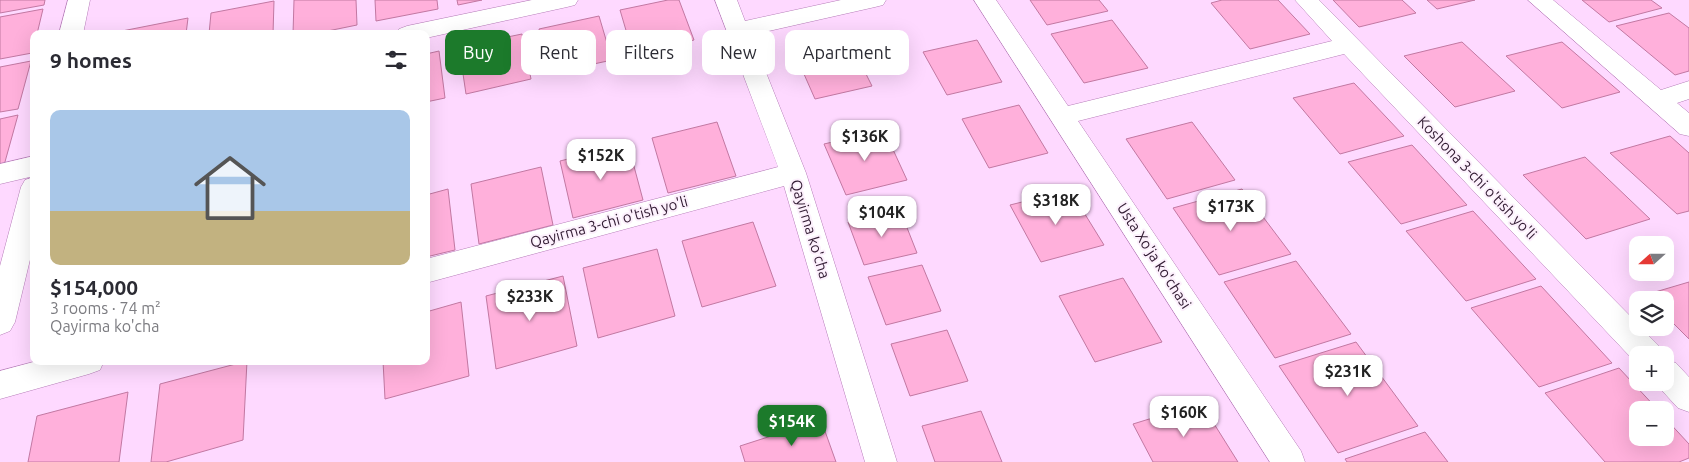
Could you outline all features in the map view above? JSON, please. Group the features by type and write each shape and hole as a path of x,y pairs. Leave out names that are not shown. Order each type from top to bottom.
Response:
{"street":[{"path":"72,30 79,0"},
{"path":"426,30 568,0"},
{"name":"Qayirma ko'cha","path":"726,0 738,30"},
{"path":"738,30 875,0"},
{"name":"Usta Xo'ja ko'chasi","path":"985,0 1289,462"},
{"name":"Koshona 3-chi o'tish yo'li","path":"1306,0 1639,346"},
{"path":"1539,0 1689,127"},
{"path":"1063,116 1349,45"},
{"name":"Qayirma ko'cha","path":"755,75 793,173 881,462"},
{"path":"1656,100 1689,90"},
{"path":"0,174 30,167"},
{"name":"Qayirma 3-chi o'tish yo'li","path":"430,270 793,173"},
{"path":"0,322 30,203"},
{"path":"0,385 74,365"},
{"path":"1674,382 1689,398"}],"building":[{"path":"0,0 45,0 44,5 0,13"},
{"path":"294,0 356,0 357,25 333,30 293,30"},
{"path":"375,0 437,0 438,9 376,21"},
{"path":"457,0 482,0 458,5"},
{"path":"668,0 679,0 690,30 626,30 620,10"},
{"path":"1030,0 1099,0 1108,11 1047,25"},
{"path":"1222,0 1278,0 1310,34 1250,49 1211,3"},
{"path":"1333,0 1402,0 1416,13 1359,27"},
{"path":"1427,0 1475,0 1437,9"},
{"path":"1582,0 1651,0 1662,8 1609,22"},
{"path":"274,1 273,30 209,30 211,13"},
{"path":"43,9 38,30 30,30 30,53 0,59 0,17"},
{"path":"1669,13 1689,28 1689,71 1675,75 1616,26"},
{"path":"599,16 606,40 606,61 596,64 596,30 539,29"},
{"path":"188,18 186,30 127,30"},
{"path":"1112,20 1148,68 1084,83 1051,34"},
{"path":"521,34 521,75 530,75 531,79 466,94 463,75 511,75 511,36"},
{"path":"977,40 1002,82 947,95 923,52"},
{"path":"1462,42 1515,91 1455,107 1404,56"},
{"path":"1562,42 1620,92 1562,108 1506,56"},
{"path":"439,51 445,98 430,101 430,53"},
{"path":"30,61 18,109 0,112 0,67"},
{"path":"804,75 866,75 872,86 815,99"},
{"path":"1354,83 1404,136 1340,154 1293,98"},
{"path":"1019,105 1048,153 989,168 962,119"},
{"path":"18,115 3,169 0,169 0,119"},
{"path":"717,122 736,176 668,193 652,138"},
{"path":"1192,122 1235,180 1167,199 1126,139"},
{"path":"884,130 907,180 846,195 824,144"},
{"path":"1670,136 1689,153 1689,211 1677,214 1610,153"},
{"path":"628,144 643,200 573,218 560,161"},
{"path":"1412,145 1467,205 1401,224 1348,162"},
{"path":"1585,157 1650,219 1586,239 1523,175"},
{"path":"541,167 553,225 479,244 471,184"},
{"path":"448,189 455,250 430,256 430,194"},
{"path":"1242,189 1291,254 1219,275 1173,208"},
{"path":"1070,190 1104,245 1041,262 1010,205"},
{"path":"900,210 917,253 864,265 848,222"},
{"path":"1473,211 1536,279 1466,301 1406,231"},
{"path":"753,222 776,286 702,307 682,241"},
{"path":"657,249 675,316 598,338 583,268"},
{"path":"1296,261 1351,334 1275,358 1224,282"},
{"path":"922,265 941,311 886,325 868,277"},
{"path":"563,276 577,346 496,369 486,296"},
{"path":"1123,278 1162,342 1095,362 1059,296"},
{"path":"1689,282 1689,339 1674,324 1674,291 1659,291"},
{"path":"1541,286 1612,363 1539,387 1471,308"},
{"path":"461,302 469,376 385,399 383,365 430,365 430,311"},
{"path":"947,330 968,381 910,396 891,344"},
{"path":"1356,342 1418,426 1338,453 1279,366"},
{"path":"232,365 247,365 243,440 166,462 151,462 160,384"},
{"path":"1619,368 1629,379 1629,391 1640,391 1650,401 1629,401 1629,446 1674,446 1674,428 1689,444 1689,458 1679,462 1605,462 1545,393"},
{"path":"128,392 119,462 28,462 37,416"},
{"path":"1201,403 1238,462 1153,462 1133,424"},
{"path":"981,411 1002,462 935,462 922,426"},
{"path":"821,420 836,462 745,462 740,446"},
{"path":"1425,432 1448,462 1347,462 1345,459"}]}
